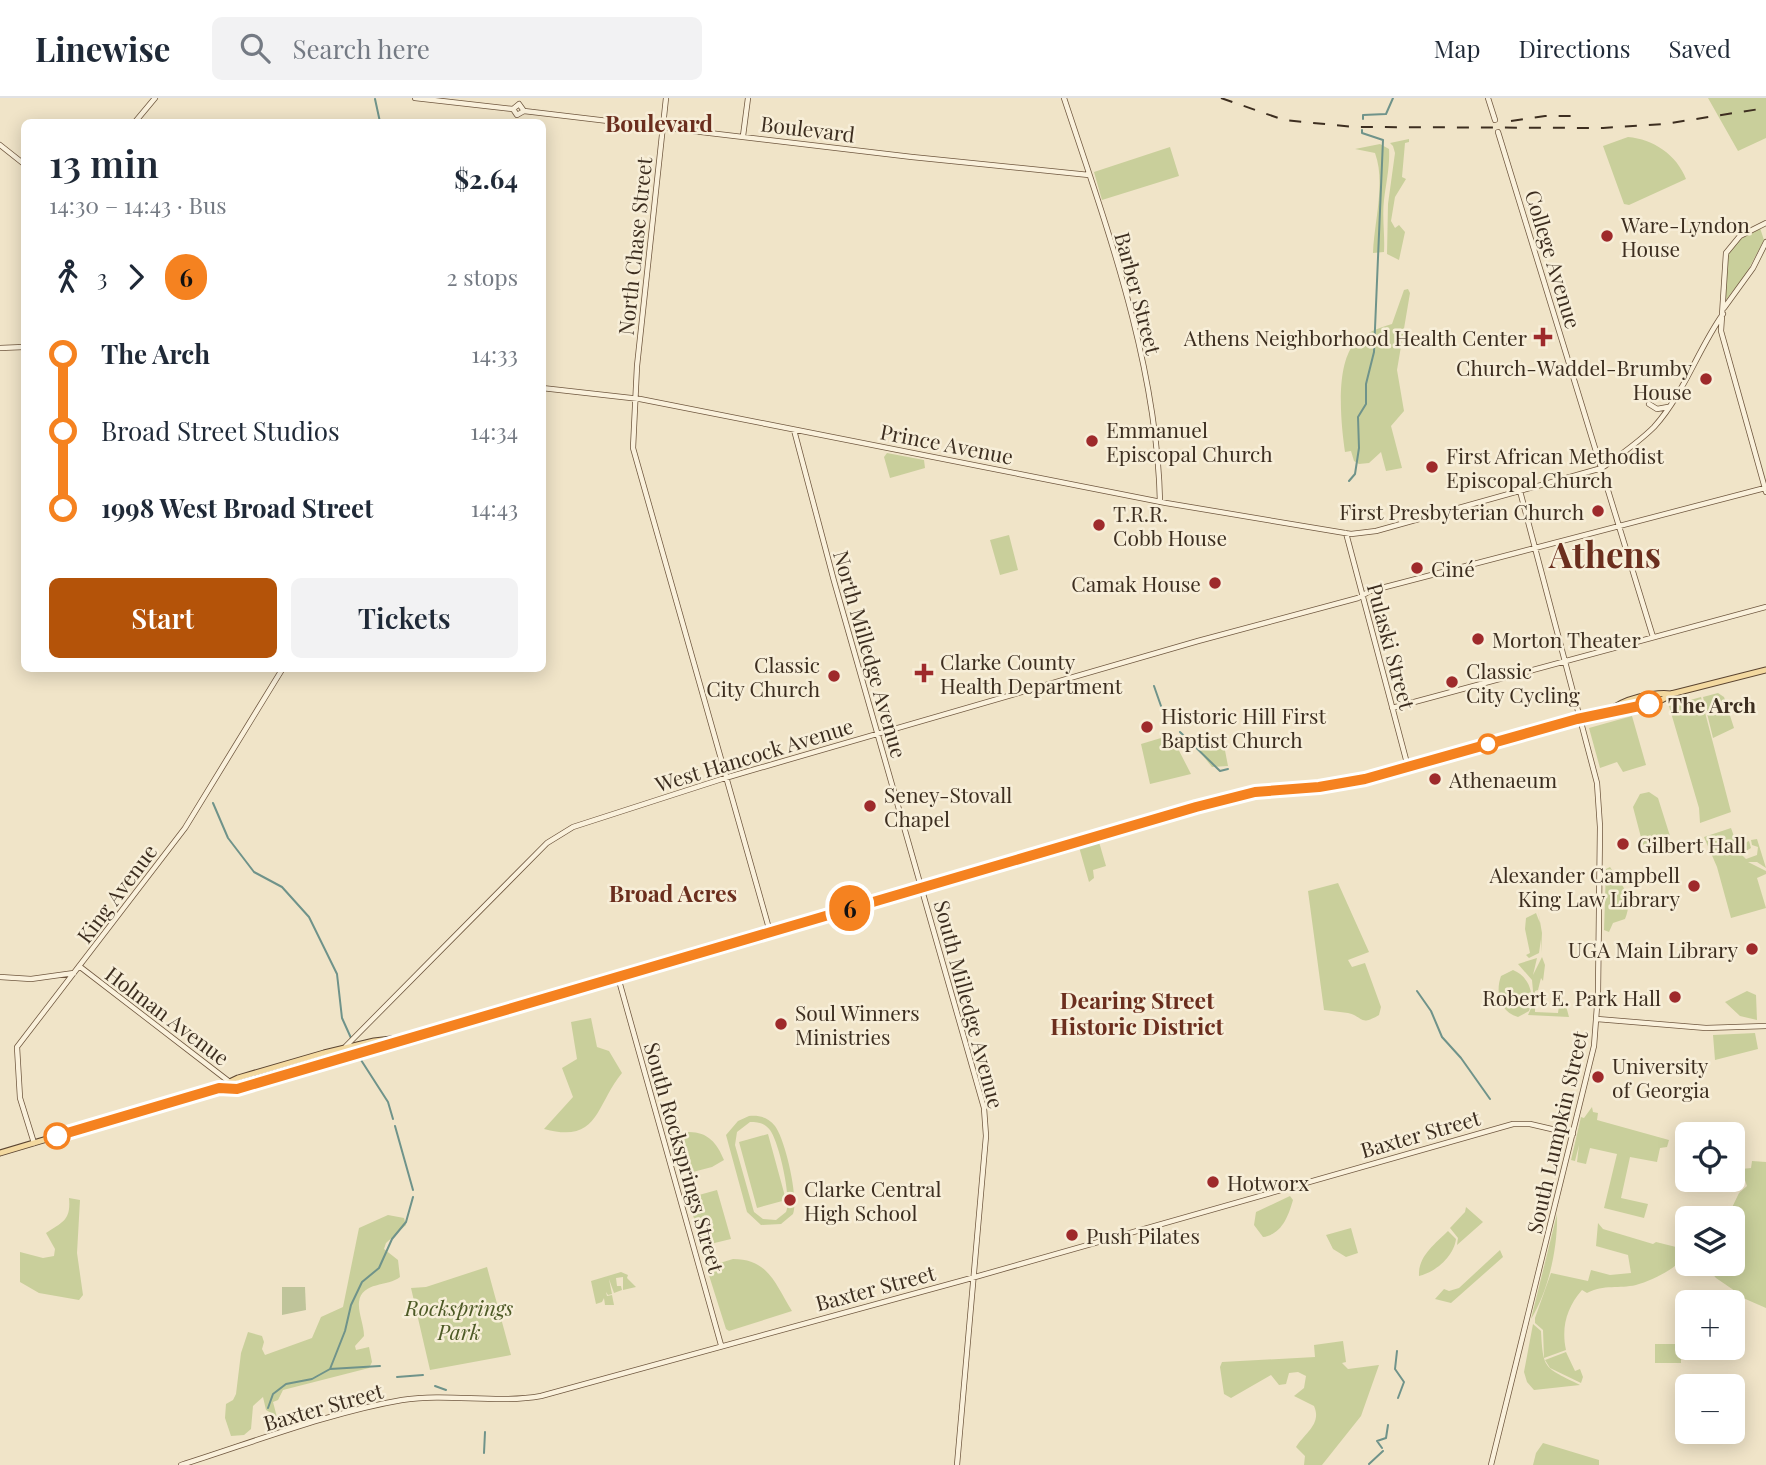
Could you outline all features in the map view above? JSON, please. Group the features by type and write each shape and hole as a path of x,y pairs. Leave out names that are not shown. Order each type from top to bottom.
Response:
{"main road":[{"path":"0,1153 219,1088 229,1081 344,1048 403,1038 1247,793 1347,783 1581,718 1663,700 1671,694 1766,670"},
{"path":"219,1088 237,1089 394,1043 403,1038"}],"street":[{"path":"138,119 155,98"},
{"name":"Boulevard","path":"415,98 513,109 519,104 524,111 1089,175"},
{"name":"North Chase Street","path":"666,98 633,452 725,778"},
{"path":"743,136 748,98"},
{"name":"Barber Street","path":"1063,98 1089,175 1149,389 1160,502"},
{"path":"1488,98 1495,120"},
{"name":"College Avenue","path":"1498,132 1653,637"},
{"path":"0,145 21,162"},
{"path":"1765,490 1721,331 1723,263 1726,253 1740,236 1766,223"},
{"path":"1602,468 1639,441 1669,406 1709,337 1710,330 1753,268 1766,242"},
{"path":"1709,337 1721,331"},
{"path":"0,348 21,347"},
{"name":"Prince Avenue","path":"546,388 636,398 1160,502 1346,533 1376,531 1602,468"},
{"path":"1649,404 1657,409 1669,406"},
{"name":"North Milledge Avenue","path":"794,429 795,442 921,887"},
{"name":"West Hancock Avenue","path":"344,1048 553,838 573,827 725,778 1362,595 1374,589 1765,490"},
{"name":"South Lumpkin Street","path":"1491,1465 1594,1049 1597,1019 1600,805 1595,771 1520,491"},
{"name":"Pulaski Street","path":"1346,533 1408,767"},
{"path":"1392,708 1766,607"},
{"name":"King Avenue","path":"34,1143 20,1098 16,1048 185,828 281,672"},
{"path":"725,778 770,932"},
{"name":"South Milledge Avenue","path":"921,887 985,1113 986,1132 957,1465"},
{"name":"Holman Avenue","path":"79,967 237,1089"},
{"path":"0,977 30,979 75,972"},
{"name":"South Rocksprings Street","path":"618,976 721,1345"},
{"path":"1597,1019 1706,1028 1766,1026"},
{"name":"Baxter Street","path":"181,1465 374,1406 433,1397 528,1398 974,1278 1513,1124 1530,1124 1573,1134"}],"green space":[{"path":"1708,98 1766,98 1766,138 1738,151"},
{"path":"1628,137 1646,141 1663,150 1677,163 1686,179 1629,205 1624,204 1603,146"},
{"path":"1409,139 1409,142 1405,143 1402,177 1406,179 1395,197 1391,221 1395,228 1399,225 1405,232 1399,260 1387,254 1388,204 1395,153 1390,143"},
{"path":"1380,144 1389,149 1383,207 1384,252 1373,253 1379,190 1378,165 1375,153 1355,149"},
{"path":"1170,147 1179,176 1102,200 1094,172"},
{"path":"1760,228 1764,240 1746,274 1725,301 1726,265 1731,249 1737,242"},
{"path":"1408,289 1410,293 1397,370 1404,411 1391,426 1402,468 1386,471 1381,452 1369,463 1359,464 1354,461 1351,451 1345,452 1341,412 1342,381 1348,354 1354,344 1367,334 1392,324 1404,290"},
{"path":"887,453 924,460 925,468 890,478 884,457"},
{"path":"1009,535 1018,570 1000,575 990,540"},
{"path":"1718,693 1724,697 1734,728 1713,738 1703,697"},
{"path":"1701,697 1731,812 1700,823 1699,808 1669,706"},
{"path":"1632,716 1646,765 1623,772 1617,762 1600,768 1589,728"},
{"path":"1171,735 1191,774 1150,784 1141,744"},
{"path":"1223,740 1228,766 1212,767 1196,747"},
{"path":"1649,792 1658,798 1670,836 1643,845 1633,807 1640,794"},
{"path":"1731,828 1740,853 1740,845 1749,841 1751,848 1741,854 1746,859 1757,855 1758,847 1752,845 1751,840 1757,839 1766,868 1757,862 1748,862 1766,871 1766,874 1757,878 1766,908 1731,918 1717,867 1704,837"},
{"path":"1099,842 1106,866 1093,870 1094,878 1089,882 1079,847"},
{"path":"1610,867 1626,892 1628,904 1625,919 1613,923 1609,932 1604,930 1606,869"},
{"path":"1338,883 1369,952 1348,960 1352,967 1365,963 1381,1007 1379,1015 1368,1020 1362,1020 1353,1014 1324,1010 1308,891"},
{"path":"1538,910 1542,933 1541,953 1541,939 1539,953 1529,958 1526,955 1530,953 1525,929 1526,918 1536,913 1540,923"},
{"path":"1542,957 1545,965 1543,981 1541,978 1538,990 1535,991 1535,1012 1558,1013 1559,1006 1566,1006 1569,1017 1528,1015 1534,1002 1532,980 1518,964 1537,958 1533,975"},
{"path":"1513,970 1524,977 1531,993 1529,1011 1518,1017 1507,1011 1499,995 1501,976"},
{"path":"1747,991 1756,995 1757,1020 1740,1016 1725,1002"},
{"path":"591,1018 597,1047 609,1051 622,1073 594,1119 586,1127 562,1132 544,1129 573,1097 562,1068 577,1059 571,1022"},
{"path":"1755,1033 1758,1049 1715,1060 1713,1035"},
{"path":"1592,1107 1593,1112 1598,1113 1597,1120 1669,1140 1667,1147 1660,1148 1657,1162 1630,1157 1621,1198 1648,1204 1644,1218 1604,1208 1617,1154 1590,1148 1586,1164 1577,1162 1579,1145 1575,1161 1571,1160 1581,1117 1584,1118"},
{"path":"749,1116 763,1117 775,1126 779,1133 790,1169 794,1195 793,1214 781,1224 761,1225 747,1212 726,1135 738,1121","holes":["750,1122 764,1124 770,1130 784,1171 786,1212 776,1220 763,1219 754,1212 735,1145 737,1132"]},
{"path":"689,1132 707,1136 724,1160 712,1167 689,1173 681,1160 678,1134"},
{"path":"768,1134 786,1200 757,1208 739,1142"},
{"path":"1752,1161 1766,1162 1766,1308 1745,1299 1745,1290 1734,1290 1714,1276 1745,1276 1745,1206 1733,1206 1739,1193 1745,1192 1747,1186 1745,1169 1751,1168"},
{"path":"717,1190 731,1239 702,1246 688,1198"},
{"path":"1290,1196 1293,1200 1283,1224 1275,1232 1263,1237 1254,1225 1256,1212"},
{"path":"69,1198 80,1200 77,1253 83,1295 79,1300 39,1293 20,1282 20,1252 43,1258 54,1256 55,1249 46,1233 65,1220 69,1211"},
{"path":"1466,1207 1483,1222 1457,1245 1458,1238 1450,1228 1465,1212"},
{"path":"1557,1214 1551,1268 1543,1295 1531,1319"},
{"path":"388,1215 404,1218 406,1225 386,1243 384,1249 398,1260 400,1277 370,1287 361,1295 359,1306 364,1336 355,1346 356,1350 369,1347 372,1362 369,1368 283,1390 278,1400 273,1402 279,1425 276,1426 273,1414 266,1410 263,1397 253,1406 251,1429 244,1435 231,1436 225,1418 226,1404 233,1400 236,1394 241,1353 248,1332 262,1336 265,1355 312,1338 321,1317 343,1307 359,1228"},
{"path":"1598,1223 1603,1229 1653,1244 1656,1242 1675,1247 1675,1266 1643,1283 1587,1293 1582,1290 1572,1303 1566,1318 1566,1350 1544,1358 1543,1330 1535,1323 1535,1318 1551,1273 1588,1281 1591,1270 1610,1275 1631,1273 1628,1255 1596,1246"},
{"path":"1351,1228 1358,1253 1346,1257 1333,1249 1326,1235"},
{"path":"1448,1231 1456,1239 1452,1251 1438,1267 1419,1276 1424,1256"},
{"path":"1500,1250 1503,1257 1451,1303 1435,1299 1444,1289 1449,1291 1459,1288"},
{"path":"733,1259 755,1263 763,1268 792,1311 729,1331 726,1329 707,1269"},
{"name":"Rocksprings Park","path":"487,1267 511,1355 430,1370 411,1288 426,1287"},
{"path":"621,1272 628,1275 627,1278 636,1287 623,1290 623,1277 616,1278 617,1286 621,1286 622,1290 614,1293 609,1279 612,1294 608,1295 606,1292 607,1296 612,1295 614,1305 605,1305 604,1298 596,1304 591,1281"},
{"path":"282,1287 305,1287 306,1310 282,1315"},
{"path":"1533,1324 1541,1331 1543,1354 1548,1366 1559,1375 1580,1385 1534,1390 1527,1382 1524,1372"},
{"path":"1343,1341 1346,1362 1342,1363 1348,1369 1379,1365 1361,1416 1322,1465 1304,1465 1305,1456 1296,1447 1316,1418 1314,1406 1294,1396 1304,1388 1306,1376 1298,1372 1289,1373 1286,1384 1279,1385 1271,1375 1231,1398 1224,1394 1220,1367 1222,1362 1315,1357 1314,1345"},
{"path":"1655,1344 1675,1344 1675,1360 1681,1360 1681,1363 1655,1363"},
{"path":"1566,1352 1575,1371 1580,1369 1583,1377 1581,1383 1550,1368 1545,1360"},
{"path":"1543,1443 1599,1460 1599,1465 1533,1465 1536,1453"}],"waterway":[{"path":"1363,119 1363,115 1386,114 1393,98"},
{"path":"375,99 379,119"},
{"path":"1349,481 1355,474 1359,448 1358,417 1366,404 1366,384 1374,352 1383,140 1362,133 1362,130"},
{"path":"1154,686 1161,706"},
{"path":"1180,732 1220,771 1228,769"},
{"path":"213,803 228,838 254,872 282,887 309,917 337,974 342,1018 351,1038"},
{"path":"1417,991 1431,1011 1442,1037 1461,1058 1490,1099"},
{"path":"361,1060 388,1102 393,1119"},
{"path":"395,1126 413,1190"},
{"path":"330,1369 345,1331 351,1305 362,1282 379,1268 392,1239 406,1222 413,1197"},
{"path":"1397,1351 1395,1369 1404,1382 1398,1398"},
{"path":"268,1408 273,1394 286,1384 312,1379 330,1369 380,1366"},
{"path":"397,1377 423,1375"},
{"path":"435,1386 446,1390"},
{"path":"1382,1448 1377,1441 1386,1438 1388,1425"},
{"path":"484,1453 485,1432"},
{"path":"1369,1464 1383,1451"}],"railway":[{"path":"1221,98 1284,120 1354,127 1603,128 1664,124 1766,108"},
{"path":"1511,121 1545,116 1574,116"}],"bus line":[{"name":"6","path":"57,1136 219,1088 237,1089 1196,807 1255,792 1319,787 1365,779 1577,719 1649,704"}],"place":[{"name":"Ware-Lyndon House","path":"1607,236"},
{"name":"Athens Neighborhood Health Center","path":"1543,337"},
{"name":"Church-Waddel-Brumby House","path":"1706,379"},
{"name":"Emmanuel Episcopal Church","path":"1092,441"},
{"name":"First African Methodist Episcopal Church","path":"1432,467"},
{"name":"First Presbyterian Church","path":"1598,511"},
{"name":"T.R.R. Cobb House","path":"1099,525"},
{"name":"Ciné","path":"1417,568"},
{"name":"Camak House","path":"1215,583"},
{"name":"Morton Theater","path":"1478,639"},
{"name":"Clarke County Health Department","path":"924,673"},
{"name":"Classic City Church","path":"834,676"},
{"name":"Classic City Cycling","path":"1452,682"},
{"name":"The Arch","path":"1649,704"},
{"name":"Historic Hill First Baptist Church","path":"1147,727"},
{"name":"Athenaeum","path":"1435,779"},
{"name":"Seney-Stovall Chapel","path":"870,806"},
{"name":"Gilbert Hall","path":"1623,844"},
{"name":"Alexander Campbell King Law Library","path":"1694,886"},
{"name":"UGA Main Library","path":"1752,949"},
{"name":"Robert E. Park Hall","path":"1675,997"},
{"name":"Soul Winners Ministries","path":"781,1024"},
{"name":"University of Georgia","path":"1598,1077"},
{"name":"Hotworx","path":"1213,1182"},
{"name":"Clarke Central High School","path":"790,1200"},
{"name":"Push Pilates","path":"1072,1235"}],"district":[{"name":"Boulevard","path":"659,122"},
{"name":"Athens","path":"1605,553"},
{"name":"Broad Acres","path":"673,892"},
{"name":"Dearing Street Historic District","path":"1137,1012"}]}
